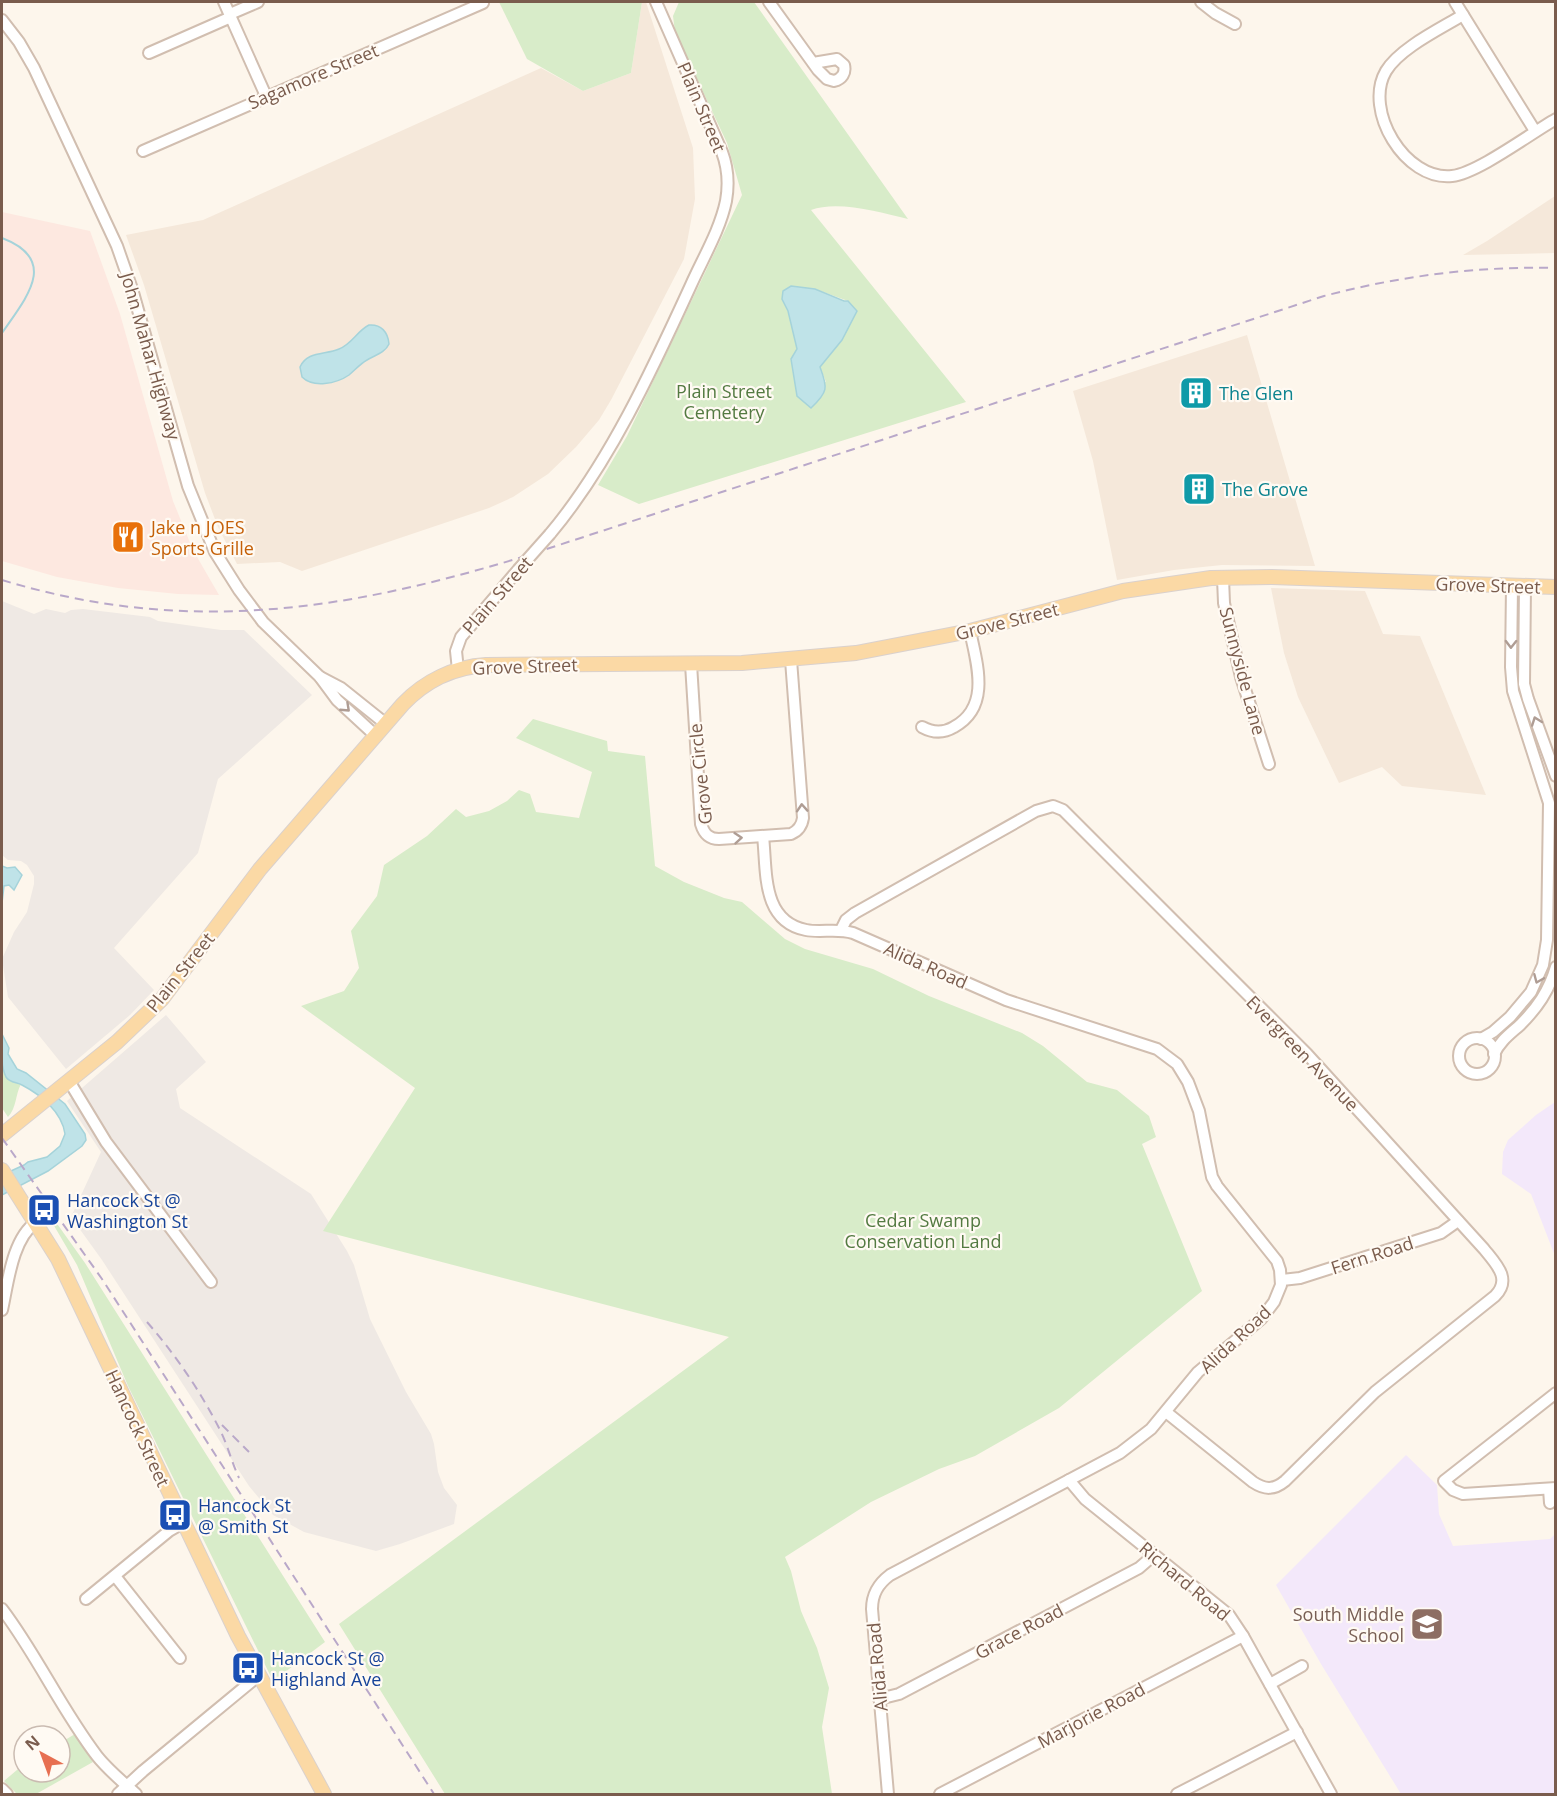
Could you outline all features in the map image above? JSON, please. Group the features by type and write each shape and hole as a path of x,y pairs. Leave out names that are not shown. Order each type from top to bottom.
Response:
{"main road":[{"name":"Grove Street","path":"458,670 493,665 691,664 791,660 878,650 970,631 1123,591 1176,582 1223,578 1272,577 1556,587"},
{"name":"Plain Street","path":"2,1135 126,1034 162,999 260,869 386,724 420,689 438,677 458,670"},
{"name":"Hancock Street","path":"2,1170 58,1259 258,1676 324,1794"}],"street":[{"path":"225,2 266,96"},
{"path":"149,53 258,2"},
{"name":"Plain Street","path":"458,670 456,651 461,637 550,534 583,490 639,393 722,215 728,177 722,152 656,2"},
{"path":"769,2 813,63 827,79 836,81 844,72 840,61 832,58 813,63"},
{"path":"1201,2 1215,14 1235,24"},
{"path":"1455,2 1535,131"},
{"name":"Sagamore Street","path":"143,151 483,3"},
{"path":"1463,15 1402,54 1384,74 1379,93 1380,111 1408,159 1424,171 1450,176 1479,166 1556,119"},
{"name":"John Mahar Highway","path":"2,20 19,42 34,68 117,246 132,289 188,486 206,532 221,562 263,622 320,677 334,697 376,736"},
{"name":"Sunnyside Lane","path":"1223,578 1224,603 1241,677 1269,764"},
{"path":"1519,586 1524,684 1556,776"},
{"path":"1519,586 1512,685 1514,698 1549,803 1552,878 1546,946 1537,982 1516,1010 1493,1032 1481,1039 1469,1040 1462,1047 1460,1060 1464,1068 1475,1074 1484,1072 1492,1064 1494,1054 1502,1041 1539,1004 1556,968"},
{"path":"922,727 935,732 950,729 964,720 975,705 979,680 970,631"},
{"name":"Grove Circle","path":"691,664 702,828 709,837 716,839 794,833 800,828 802,821 791,660"},
{"name":"John Mahar Highway","path":"320,677 341,688 386,724"},
{"path":"1533,752 1545,747"},
{"name":"Evergreen Avenue","path":"841,930 846,920 855,912 1035,811 1047,806 1058,807 1067,813 1307,1054 1500,1270 1503,1278 1501,1289 1376,1392 1278,1487 1266,1488 1253,1482 1166,1412"},
{"path":"763,836 770,900 779,917 791,926 806,930 841,930"},
{"name":"Alida Road","path":"841,930 858,935 1006,1000 1145,1044 1167,1055 1181,1069 1192,1089 1214,1182 1277,1261 1282,1280 1279,1293 1268,1312 1198,1372 1151,1430 1128,1448 890,1575 880,1583 873,1595 872,1609 888,1794"},
{"path":"1481,1039 1489,1043 1494,1054"},
{"path":"69,1081 106,1142 211,1282"},
{"name":"Fern Road","path":"1282,1280 1300,1278 1441,1233 1458,1221"},
{"path":"2,1310 18,1244 24,1233 36,1222"},
{"path":"1550,1503 1552,1489 1463,1494 1453,1490 1444,1481 1556,1393"},
{"name":"Richard Road","path":"1069,1480 1081,1496 1225,1611 1243,1636 1331,1794"},
{"path":"86,1599 169,1531 183,1523"},
{"name":"Grace Road","path":"879,1699 894,1696 909,1689 1139,1568 1154,1555"},
{"path":"115,1576 180,1659"},
{"path":"2,1609 87,1742 107,1767 136,1794"},
{"name":"Marjorie Road","path":"940,1794 1243,1636"},
{"path":"1270,1684 1302,1666"},
{"path":"118,1794 258,1676"},
{"path":"1177,1794 1297,1732"},
{"path":"2,1789 7,1794"}],"shaded area":[{"path":"642,2 646,2 693,148 695,199 684,259 599,420 576,447 548,474 513,497 489,508 302,571 280,562 237,564 218,527 205,493 144,285 126,235 203,220 541,68 583,91 631,73"},
{"path":"1555,196 1555,253 1463,255 1487,241"},
{"path":"2,212 90,231 120,314 173,501 193,550 219,595 178,594 118,588 57,577 2,561"},
{"path":"1247,335 1315,566 1222,565 1174,570 1117,580 1093,461 1073,391"},
{"path":"1271,588 1365,591 1383,634 1420,636 1486,795 1402,786 1382,767 1339,783 1298,697 1284,653"},
{"path":"2,601 34,614 46,609 65,613 83,609 150,617 158,621 221,630 244,630 312,695 218,779 198,853 114,948 154,990 130,1015 66,1069 8,997 2,959 14,932 27,912 34,876 27,865 21,861 8,860 2,855"},
{"path":"166,1015 206,1062 176,1089 180,1108 311,1194 347,1251 354,1265 370,1319 406,1392 431,1434 438,1472 444,1488 457,1505 454,1524 376,1551 304,1532 273,1515 249,1486 102,1260 71,1217 101,1152 67,1101"},
{"path":"1555,1102 1555,1256 1531,1194 1502,1174 1503,1152 1508,1140 1536,1115"},
{"name":"South Middle School","path":"1406,1455 1437,1485 1439,1514 1453,1546 1550,1539 1555,1534 1555,1794 1401,1794 1321,1664 1276,1585"}],"green space":[{"path":"499,2 642,2 631,73 583,91 527,59"},
{"name":"Plain Street Cemetery","path":"679,2 754,2 908,219 872,210 846,207 821,207 811,210 966,402 639,504 598,485 627,436 742,195 727,143 675,32 673,16","holes":["815,289 848,301 842,340 820,367 826,382 795,376 791,359 797,349 788,311 782,299"]},
{"name":"Cedar Swamp Conservation Land","path":"533,719 607,741 608,751 645,756 655,866 684,882 724,898 742,902 785,939 805,949 873,969 929,996 1022,1033 1043,1046 1087,1082 1117,1090 1149,1116 1156,1137 1142,1144 1202,1291 1059,1408 975,1456 939,1469 871,1502 785,1557 801,1611 817,1648 829,1688 822,1727 832,1794 445,1794 339,1624 729,1337 323,1231 415,1088 301,1006 344,991 359,968 351,931 377,896 384,865 427,836 456,809 466,817 489,811 507,801 519,790 530,794 536,812 579,818 592,772 516,738"},
{"path":"2,1066 11,1080 21,1084 8,1117 2,1108"},
{"path":"48,1211 85,1263 325,1642 273,1681 128,1386 77,1265 46,1212"},
{"path":"75,1734 93,1762 72,1774 72,1736"},
{"path":"12,1774 12,1784 54,1784 36,1794 17,1794 4,1781"}],"water":[{"path":"791,286 815,289 848,301 857,311 842,340 820,367 825,389 821,398 811,408 797,396 791,359 797,349 788,311 782,299 783,291"},
{"path":"369,325 380,327 387,336 389,344 382,352 338,381 318,384 302,377 300,367 307,358 344,347"},
{"path":"2,866 15,867 22,875 14,890 9,885 4,886 2,903"},
{"path":"2,1034 9,1048 8,1054 17,1069 26,1073 65,1104 85,1134 86,1140 82,1146 48,1171 2,1195 2,1175 28,1162 47,1157 60,1146 65,1134 60,1118 50,1105 29,1089 6,1077 2,1062"}],"waterway":[{"path":"2,238 20,247 30,257 34,268 33,281 28,293 2,333"}],"railway":[{"path":"2,580 69,597 134,607 198,611 262,610 325,603 389,592 519,558 1324,296 1381,283 1439,274 1497,269 1556,268"},
{"path":"2,1138 102,1279 434,1794"},
{"path":"147,1322 168,1347 205,1402 223,1436 239,1478"},
{"path":"222,1425 249,1452"}],"place":[{"name":"The Glen","path":"1196,393"},
{"name":"The Grove","path":"1199,489"},
{"name":"Jake n JOES Sports Grille","path":"128,537"},
{"name":"Hancock St @ Washington St","path":"44,1210"},
{"name":"Hancock St @ Smith St","path":"175,1515"},
{"name":"South Middle School","path":"1427,1624"},
{"name":"Hancock St @ Highland Ave","path":"248,1668"}]}
